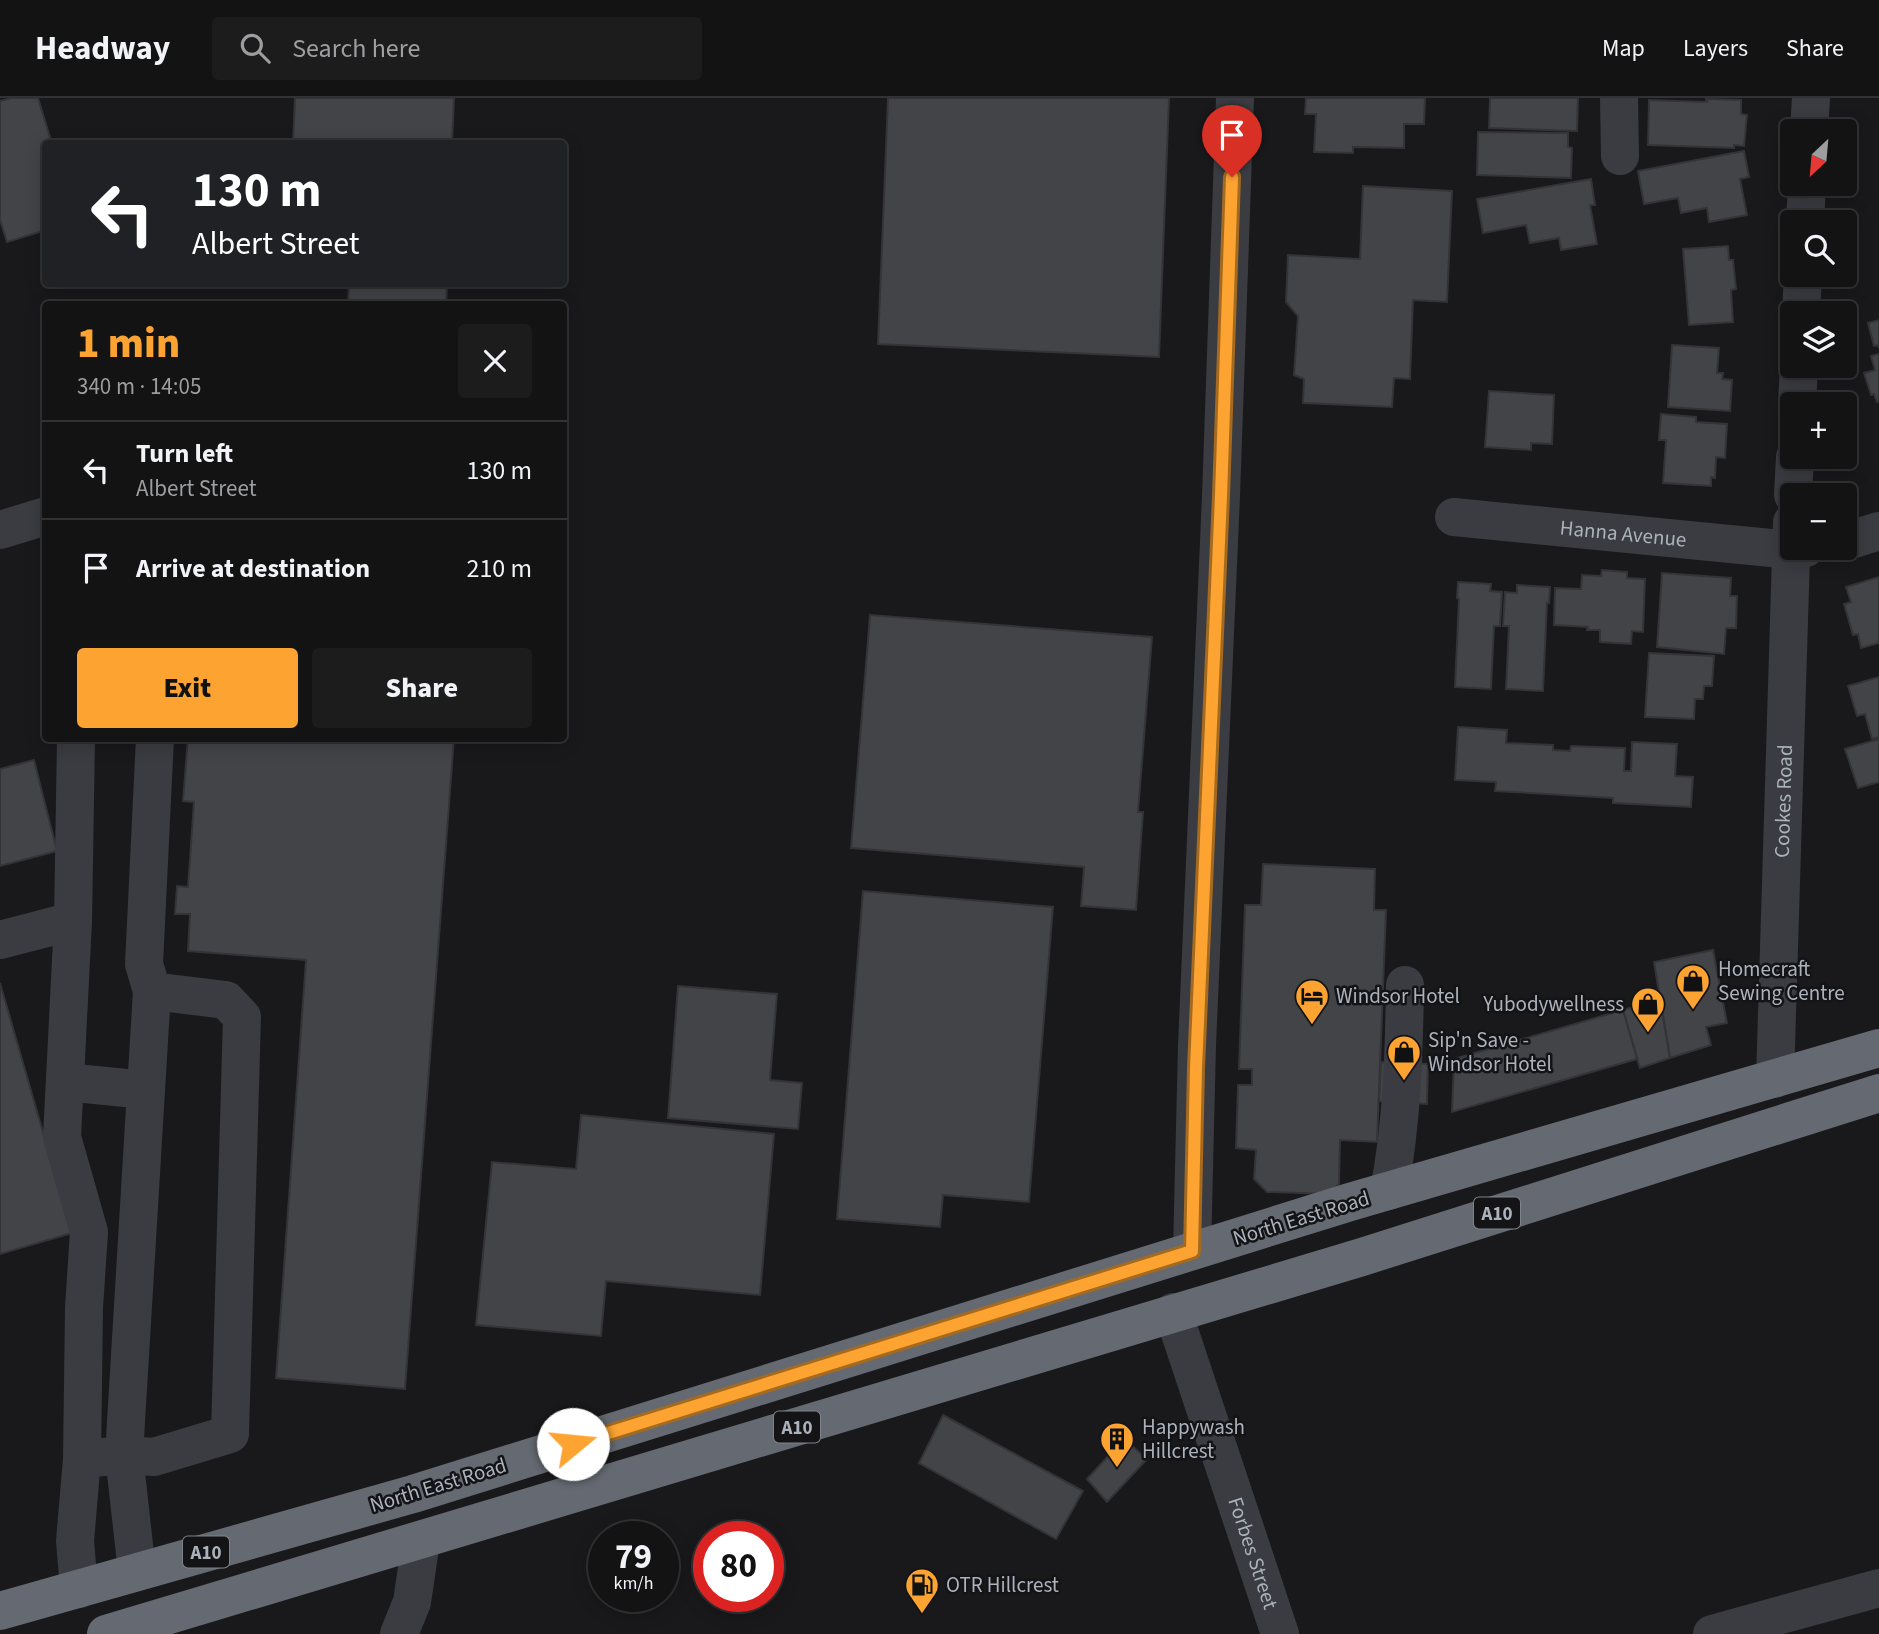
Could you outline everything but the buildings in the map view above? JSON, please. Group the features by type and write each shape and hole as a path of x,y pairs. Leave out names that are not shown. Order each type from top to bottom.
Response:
{"highway":[{"name":"North East Road","path":"0,1611 413,1494 1174,1256 1879,1048"},
{"path":"1775,1079 1787,1121"},
{"name":"A10","path":"106,1634 1362,1257 1879,1093"},
{"path":"1174,1256 1190,1308"},
{"path":"413,1494 421,1541"}],"street":[{"path":"1174,1256 1196,1057 1221,509 1234,98"},
{"path":"1619,98 1620,156"},
{"path":"1810,119 1811,98"},
{"path":"0,530 42,517"},
{"name":"Hanna Avenue","path":"1454,517 1780,539"},
{"path":"1857,538 1879,531"},
{"name":"Cookes Road","path":"1775,1079 1795,560"},
{"path":"76,742 73,922 62,1137 89,1232 84,1308 82,1459 75,1541 79,1589"},
{"path":"137,1572 124,1455 152,991 144,964 155,742"},
{"path":"0,940 73,922"},
{"path":"1389,1191 1401,1102 1405,985"},
{"path":"82,1459 124,1455 154,1457 230,1434 242,1017 226,1000 152,991"},
{"path":"65,1082 146,1090"},
{"name":"Forbes Street","path":"1190,1308 1280,1634"},
{"path":"398,1634 412,1602 421,1541"},
{"path":"1712,1634 1879,1588"}],"place":[{"name":"Homecraft Sewing Centre","path":"1693,1011"},
{"name":"Windsor Hotel","path":"1312,1026"},
{"name":"Yubodywellness","path":"1648,1034"},
{"name":"Sip'n Save - Windsor Hotel","path":"1404,1082"},
{"name":"Happywash Hillcrest","path":"1117,1469"},
{"name":"OTR Hillcrest","path":"922,1615"}],"route":[{"path":"573,1444 1192,1251 1196,1068 1232,177"}]}
